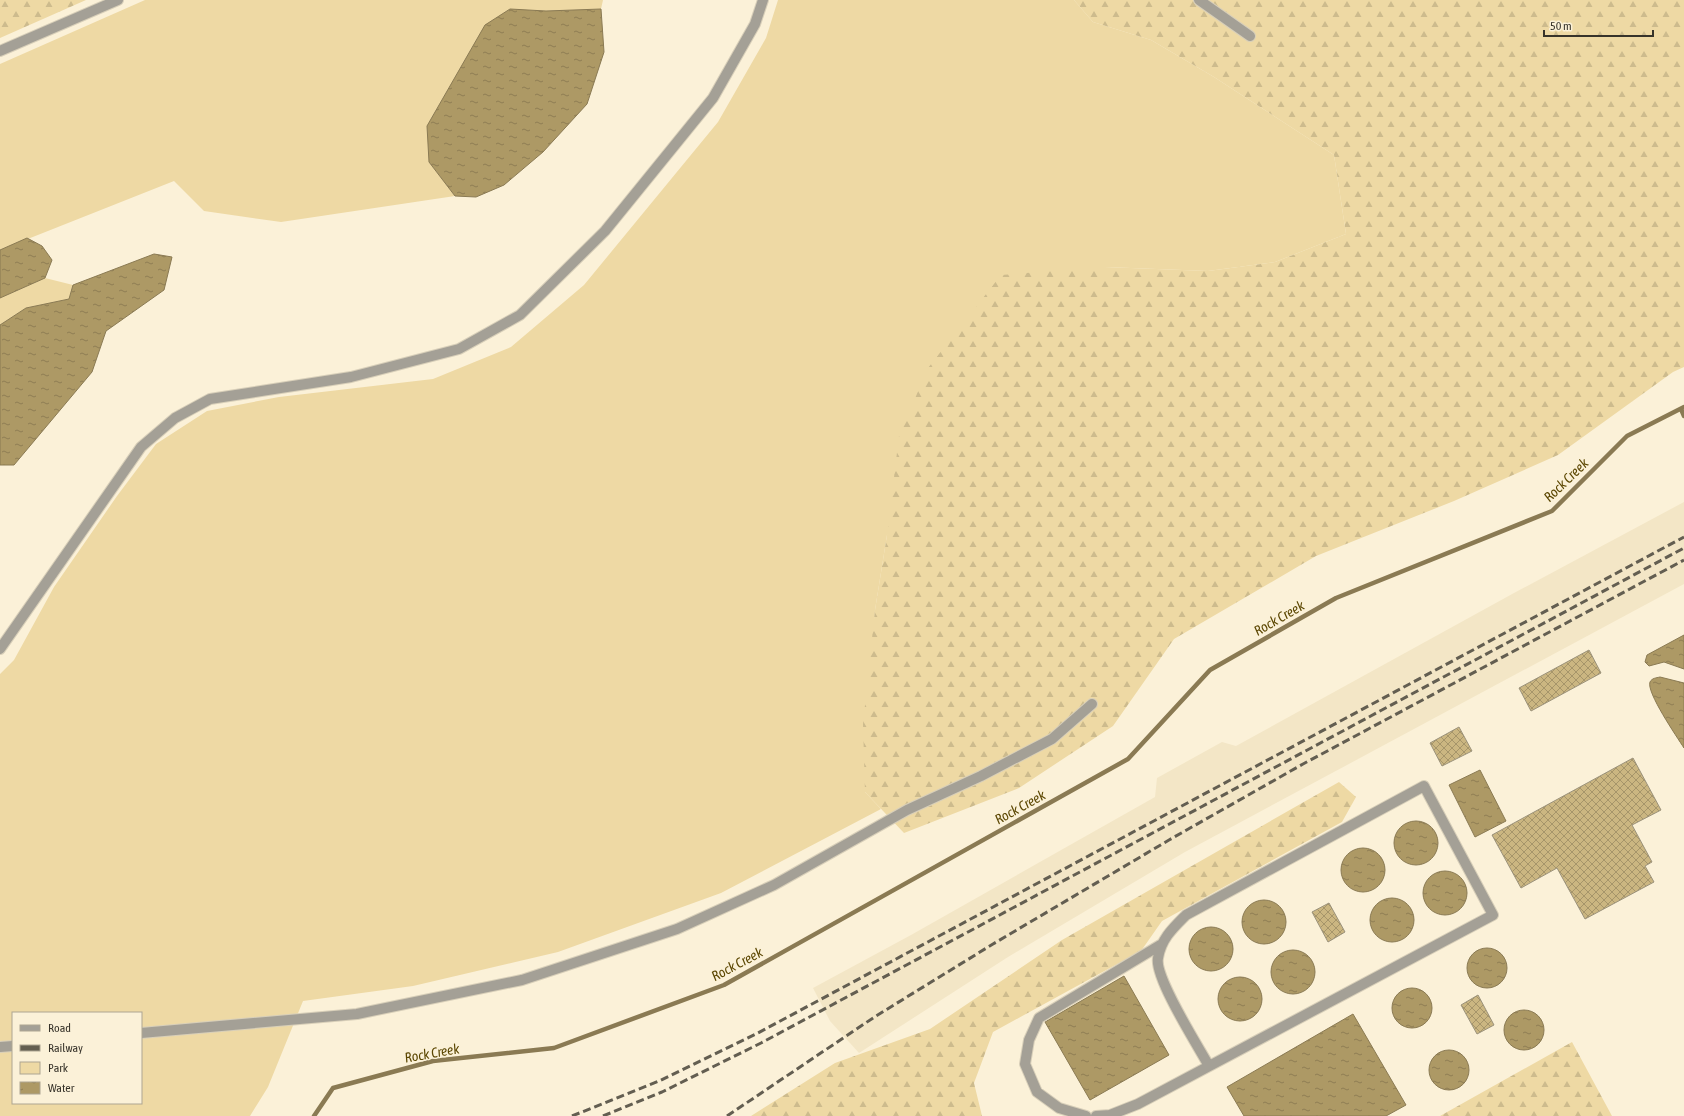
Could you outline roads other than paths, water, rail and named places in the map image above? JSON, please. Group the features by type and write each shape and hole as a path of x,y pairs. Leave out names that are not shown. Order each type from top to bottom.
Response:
{"lane":[{"path":"0,51 118,0"},
{"path":"0,649 141,447 175,418 210,399 351,377 459,349 520,315 605,231 713,98 754,24 763,0"},
{"path":"1199,0 1250,36"},
{"path":"142,1033 356,1014 522,980 677,929 774,885 907,810 981,776 1052,739 1092,704"},
{"path":"1096,1116 1110,1115 1138,1104 1493,915 1424,786 1186,915 1170,930 1162,944 1157,959 1159,969 1168,992 1209,1066"},
{"path":"1086,1116 1059,1108 1037,1092 1025,1064 1029,1040 1039,1018 1162,944"},
{"path":"0,1047 12,1046"}],"water":[{"path":"510,9 546,11 601,9 604,52 587,104 543,152 504,185 476,197 455,196 429,162 427,126 485,25"},
{"path":"27,238 42,246 52,260 45,278 0,298 0,250"},
{"path":"154,254 172,257 164,290 106,331 92,372 14,465 0,465 0,325 26,308 69,299 73,285"},
{"path":"1684,635 1684,669 1664,662 1649,666 1645,662 1647,655"},
{"path":"1660,677 1684,683 1684,748 1663,715 1650,687 1650,682 1654,678"},
{"path":"1480,770 1506,821 1475,837 1449,785"},
{"path":"1412,821 1420,821 1432,827 1438,839 1438,847 1432,859 1420,865 1412,865 1400,859 1394,847 1394,839 1400,827"},
{"path":"1359,848 1367,848 1379,854 1385,866 1385,874 1379,886 1367,892 1359,892 1347,886 1341,874 1341,866 1347,854"},
{"path":"1441,871 1449,871 1461,877 1467,889 1467,897 1461,909 1449,915 1441,915 1429,909 1423,897 1423,889 1429,877"},
{"path":"1388,898 1396,898 1408,904 1414,916 1414,924 1408,936 1396,942 1388,942 1376,936 1370,924 1370,916 1376,904"},
{"path":"1260,900 1268,900 1280,906 1286,918 1286,926 1280,938 1268,944 1260,944 1248,938 1242,926 1242,918 1248,906"},
{"path":"1207,927 1215,927 1227,933 1233,945 1233,953 1227,965 1215,971 1207,971 1195,965 1189,953 1189,945 1195,933"},
{"path":"1483,948 1491,948 1498,951 1504,957 1507,968 1504,979 1498,985 1491,988 1483,988 1476,985 1470,979 1467,972 1467,964 1470,957 1476,951"},
{"path":"1289,950 1297,950 1309,956 1315,968 1315,976 1309,988 1297,994 1289,994 1277,988 1271,976 1271,968 1277,956"},
{"path":"1124,976 1169,1055 1090,1100 1045,1022"},
{"path":"1236,977 1244,977 1256,983 1262,995 1262,1003 1256,1015 1244,1021 1236,1021 1224,1015 1218,1003 1218,995 1224,983"},
{"path":"1408,988 1416,988 1423,991 1429,997 1432,1008 1429,1019 1423,1025 1416,1028 1408,1028 1401,1025 1395,1019 1392,1012 1392,1004 1395,997 1401,991"},
{"path":"1520,1010 1528,1010 1535,1013 1541,1019 1544,1030 1541,1041 1535,1047 1528,1050 1520,1050 1513,1047 1507,1041 1504,1034 1504,1026 1507,1019 1513,1013"},
{"path":"1353,1014 1406,1105 1386,1116 1244,1116 1227,1087"},
{"path":"1445,1050 1453,1050 1460,1053 1466,1059 1469,1070 1466,1081 1460,1087 1453,1090 1445,1090 1438,1087 1432,1081 1429,1074 1429,1066 1432,1059 1438,1053"}],"waterway":[{"name":"Rock Creek","path":"314,1116 333,1088 433,1061 554,1048 724,985 1128,759 1210,670 1336,598 1552,511 1627,436 1684,407"},
{"path":"1681,409 1684,416"}],"railway":[{"path":"572,1116 659,1081 756,1034 1684,537"},
{"path":"603,1116 662,1092 761,1043 1684,548"},
{"path":"727,1116 876,1016 993,944 1169,840 1303,764 1684,560"}]}
